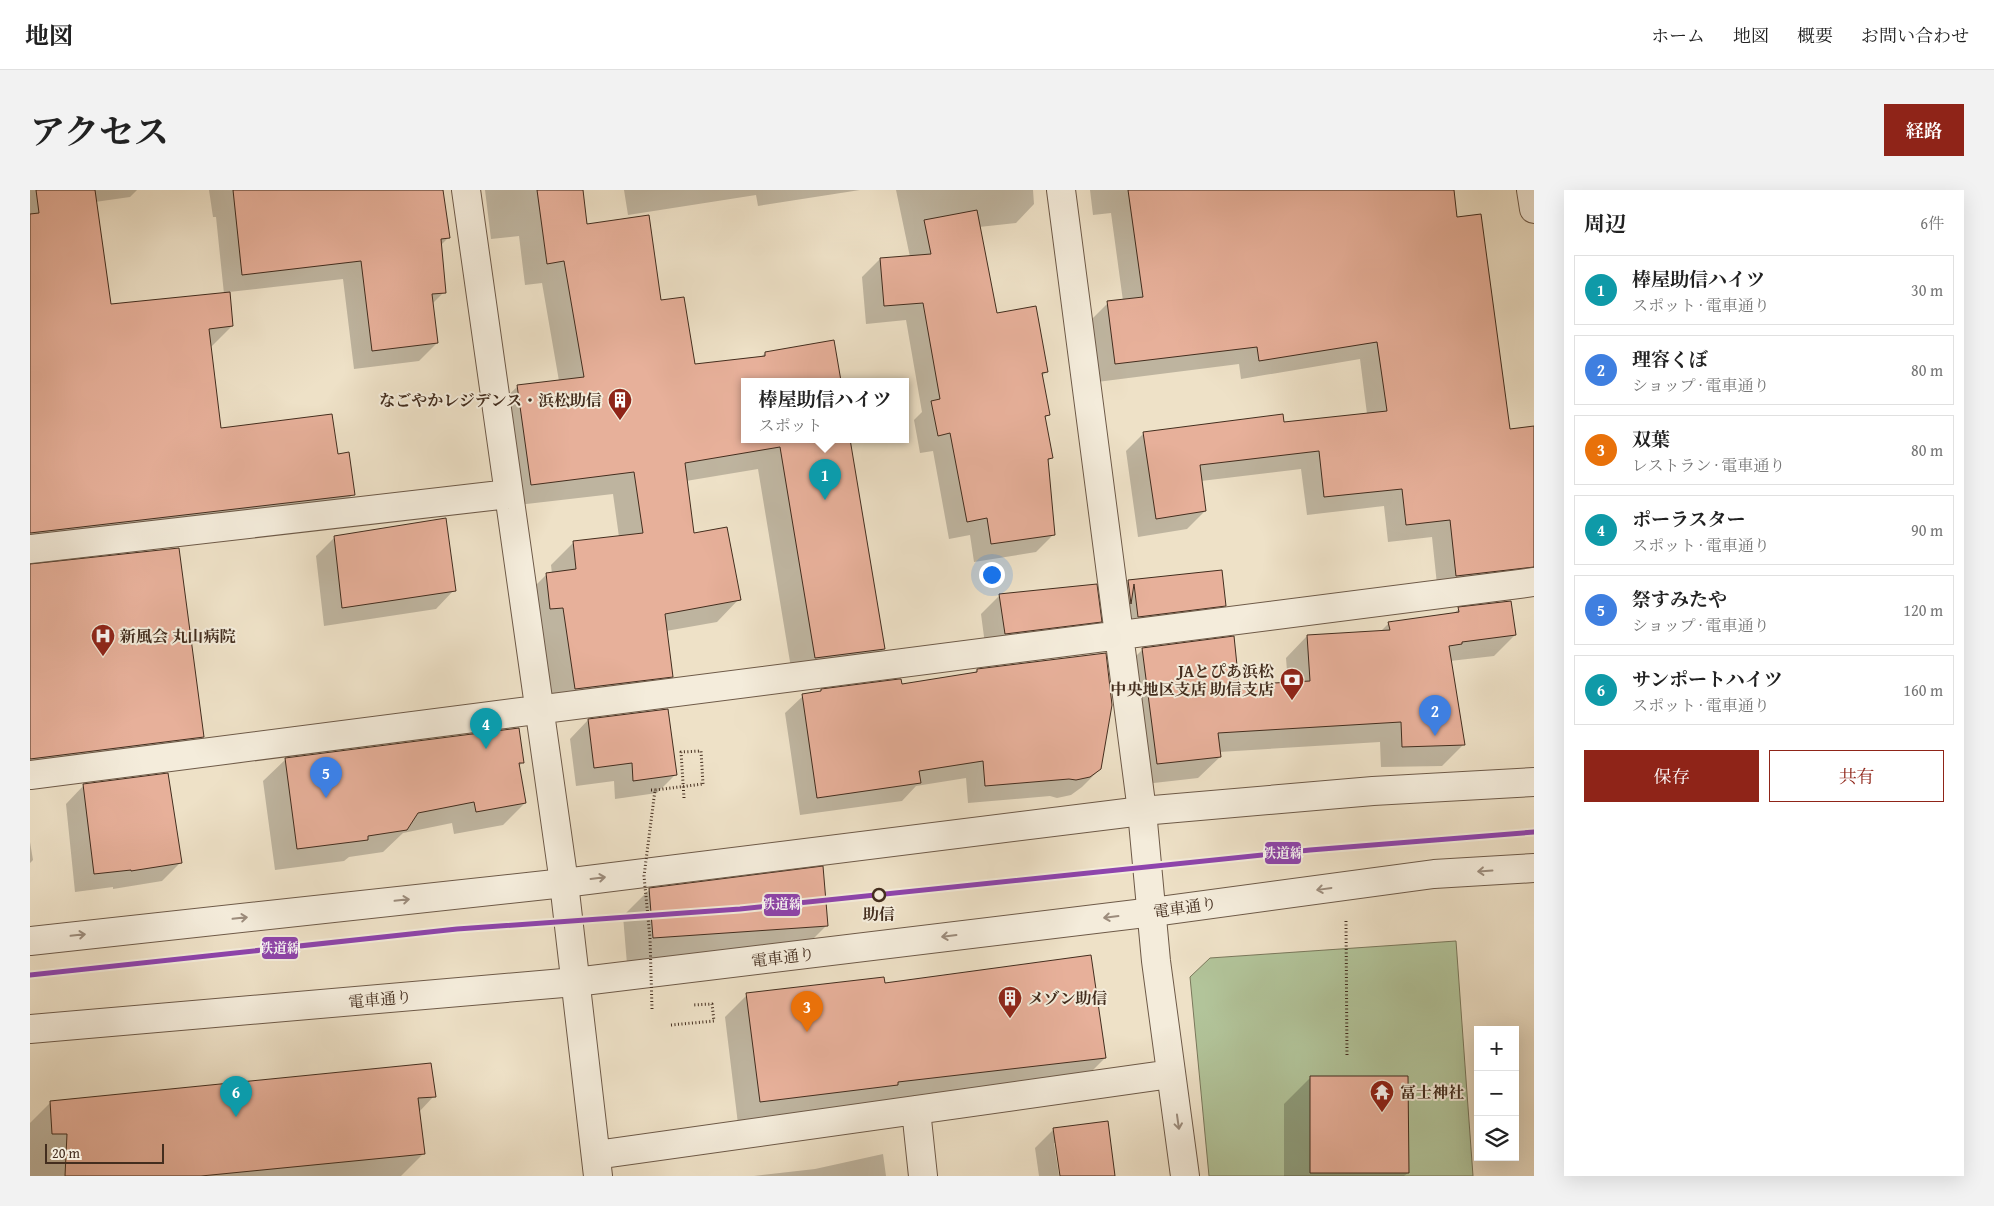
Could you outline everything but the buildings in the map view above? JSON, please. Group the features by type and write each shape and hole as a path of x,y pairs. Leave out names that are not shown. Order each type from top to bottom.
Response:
{"street":[{"path":"466,190 564,883 597,1165 916,1110 1171,1074"},
{"path":"1060,190 1142,811 1153,912 1156,961 1185,1176"},
{"path":"1531,190 1534,209"},
{"path":"30,549 509,494"},
{"path":"30,775 1534,582"},
{"path":"30,941 564,883 1142,811 1373,791 1534,782"},
{"name":"電車通り","path":"30,1029 575,982 1153,912 1434,874 1534,868"},
{"path":"916,1110 923,1176"}],"path":[{"path":"651,790 656,790 703,784 700,751 680,752 684,798"},
{"path":"656,790 644,876 650,938 652,1009 660,1008"},
{"path":"1346,916 1347,1057"},
{"path":"671,1025 714,1021 712,1004 686,1006"}],"green space":[{"path":"1456,941 1473,1176 1209,1176 1190,977 1210,958"}],"transit line":[{"name":"鉄道線","path":"30,975 457,929 740,909 1310,850 1534,832"}],"place":[{"name":"なごやかレジデンス・浜松助信","path":"620,421"},
{"name":"棒屋助信ハイツ","path":"825,500"},
{"name":"新風会 丸山病院","path":"103,657"},
{"name":"JAとぴあ浜松 中央地区支店 助信支店","path":"1292,701"},
{"name":"理容くぼ","path":"1435,736"},
{"name":"ポーラスター","path":"486,749"},
{"name":"祭すみたや","path":"326,798"},
{"name":"助信","path":"879,895"},
{"name":"メゾン助信","path":"1010,1019"},
{"name":"双葉","path":"807,1032"},
{"name":"冨士神社","path":"1382,1113"},
{"name":"サンポートハイツ","path":"236,1117"}]}
